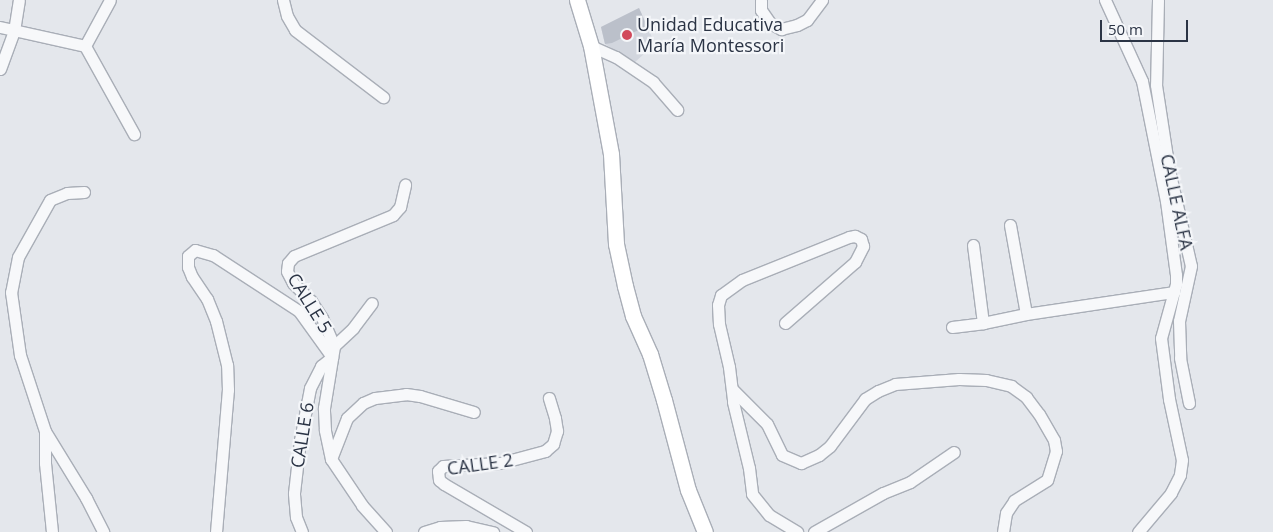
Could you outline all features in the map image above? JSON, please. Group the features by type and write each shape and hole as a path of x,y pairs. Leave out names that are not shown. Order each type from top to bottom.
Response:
{"street":[{"path":"0,70 14,31 20,0"},
{"path":"84,46 110,0"},
{"path":"283,0 287,16 294,30 383,97"},
{"path":"577,0 591,46 612,154 616,244 625,286 634,316 650,354 688,490 705,532"},
{"path":"760,0 761,10 770,24 781,29 797,26 807,20 822,0"},
{"path":"1105,0 1142,81 1166,201 1176,275 1174,292 1161,338 1168,399 1182,460 1180,474 1171,493 1138,532"},
{"name":"CALLE ALFA","path":"1158,0 1156,85 1169,170 1191,266 1179,321 1180,358 1189,403"},
{"path":"0,27 84,46 134,134"},
{"path":"591,46 616,57 653,82 677,110"},
{"name":"CALLE 5","path":"333,351 322,318 311,301 293,283 287,272 288,263 294,256 393,215 400,206 406,185"},
{"path":"84,192 67,193 50,200 18,258 12,292 20,355 45,431 86,498 103,532"},
{"path":"1010,226 1026,314"},
{"path":"785,322 855,262 863,246 861,239 855,236 849,237 751,276 729,287 721,295 718,312 719,324 733,402 749,468 752,494 769,515 797,532"},
{"path":"974,245 983,322"},
{"path":"216,532 228,390 227,365 216,321 208,299 192,277 188,267 188,256 195,250 213,255 299,311 333,351 324,408 325,430 331,458 362,505 386,532"},
{"path":"952,328 1026,314 1174,292"},
{"name":"CALLE 6","path":"302,532 296,517 294,493 300,440 310,388 321,366 372,303"},
{"path":"732,389 767,424 782,455 801,463 819,455 830,446 865,400 878,391 895,384 959,379 986,380 1011,386 1026,397 1039,414 1054,440 1056,450 1047,480 1014,501 1006,514 1003,532"},
{"path":"331,458 348,418 363,403 375,398 406,394 450,404 474,412"},
{"name":"CALLE 2","path":"526,532 438,480 438,471 444,466 500,463 545,451 553,444 557,431 549,398"},
{"path":"45,431 45,463 52,532"},
{"path":"814,532 883,493 910,482 954,452"},
{"path":"424,532 440,527 466,526 493,532"}],"shaded area":[{"name":"Unidad Educativa María Montessori","path":"639,8 655,44 634,63 605,44 601,27"}],"building":[{"path":"639,8 647,26 612,43 605,44 601,27"}],"place":[{"name":"Unidad Educativa María Montessori","path":"627,35"}]}
